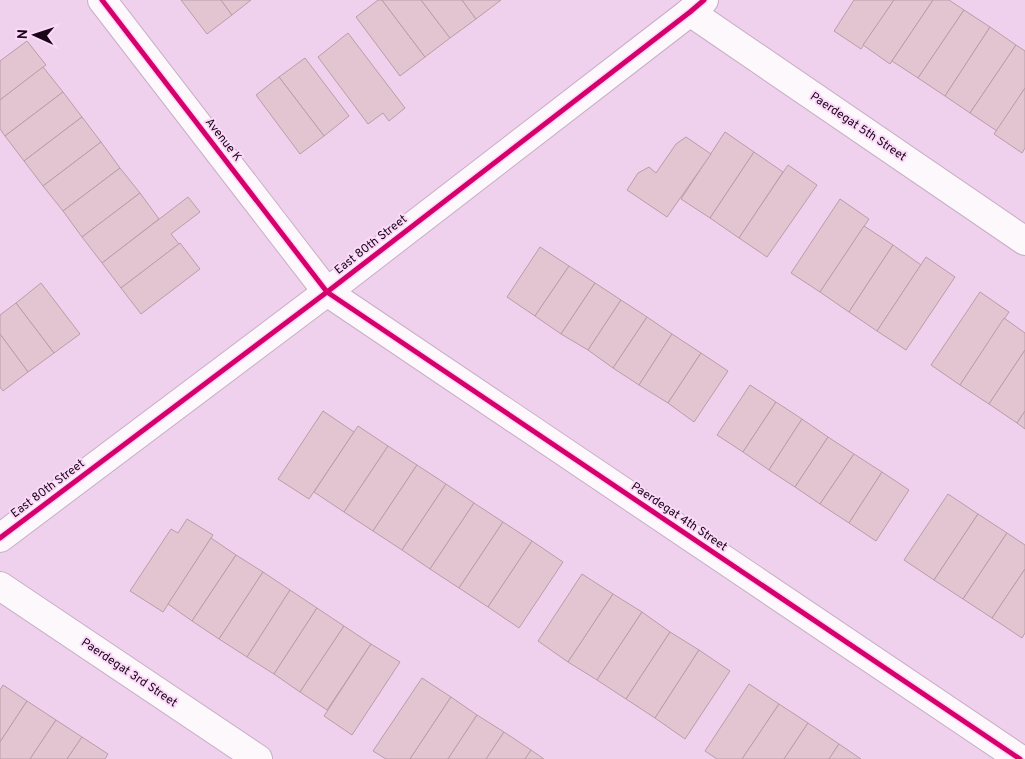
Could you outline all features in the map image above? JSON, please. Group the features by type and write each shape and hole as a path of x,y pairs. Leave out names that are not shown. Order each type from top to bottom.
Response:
{"street":[{"name":"Avenue K","path":"102,0 327,292"},
{"name":"East 80th Street","path":"0,538 327,292 697,6"},
{"name":"Paerdegat 5th Street","path":"697,6 1025,242"},
{"name":"Paerdegat 4th Street","path":"327,292 1020,759"},
{"name":"Paerdegat 3rd Street","path":"0,586 258,759"}],"building":[{"path":"181,0 221,0 232,15 207,34"},
{"path":"221,0 251,0 232,15"},
{"path":"378,0 382,0 425,57 400,76 356,17"},
{"path":"382,0 421,0 450,38 425,57"},
{"path":"421,0 462,0 476,19 450,38"},
{"path":"462,0 501,0 476,19"},
{"path":"854,0 894,0 861,49 834,31"},
{"path":"894,0 933,0 890,64 863,45"},
{"path":"933,0 949,0 964,10 918,78 892,61"},
{"path":"964,10 990,27 945,96 918,78"},
{"path":"990,27 1016,45 970,113 945,96"},
{"path":"348,33 405,108 389,121 383,113 368,124 318,57"},
{"path":"27,41 46,65 0,100 0,61"},
{"path":"1016,45 1025,51 1025,88 997,131 970,113"},
{"path":"305,58 349,116 324,136 279,77"},
{"path":"43,67 63,92 5,136 0,129 0,100"},
{"path":"279,77 324,136 300,154 256,95"},
{"path":"1025,88 1025,148 1022,153 994,134"},
{"path":"63,92 82,117 24,161 5,136"},
{"path":"82,117 101,142 43,186 24,161"},
{"path":"725,132 754,152 710,218 681,199"},
{"path":"686,137 711,154 667,217 627,190 638,173 649,167 656,173 676,144"},
{"path":"101,142 120,168 63,211 43,186"},
{"path":"754,152 783,172 739,238 710,218"},
{"path":"788,165 817,185 767,257 739,238"},
{"path":"120,168 140,193 82,237 63,211"},
{"path":"140,193 159,219 102,263 82,237"},
{"path":"188,197 200,212 171,234 179,244 121,288 102,263"},
{"path":"840,199 869,219 820,292 791,273"},
{"path":"864,226 893,245 849,312 820,292"},
{"path":"180,243 200,269 141,314 121,288"},
{"path":"893,245 921,265 877,331 849,312"},
{"path":"540,247 569,266 535,316 507,297"},
{"path":"926,257 955,277 906,350 877,331"},
{"path":"569,266 595,283 561,334 535,316"},
{"path":"41,283 80,334 54,353 16,303"},
{"path":"595,283 621,300 588,350 561,334"},
{"path":"980,292 1009,312 960,385 931,365"},
{"path":"621,300 647,317 613,368 588,350"},
{"path":"16,303 54,353 28,372 0,334 0,315"},
{"path":"647,317 672,334 639,385 613,368"},
{"path":"1004,318 1025,333 1025,350 989,404 960,385"},
{"path":"0,334 28,372 3,391 0,387"},
{"path":"672,334 701,353 668,403 639,385"},
{"path":"1025,350 1025,411 1017,423 989,404"},
{"path":"701,353 728,371 694,422 668,403"},
{"path":"750,385 776,402 743,452 717,435"},
{"path":"776,402 802,419 769,470 743,452"},
{"path":"323,411 354,432 309,499 278,479"},
{"path":"1025,411 1025,429 1017,423"},
{"path":"802,419 828,437 795,487 769,470"},
{"path":"358,426 388,446 344,512 314,492"},
{"path":"828,437 854,454 820,504 795,487"},
{"path":"388,446 417,465 373,531 344,512"},
{"path":"854,454 882,472 849,523 820,504"},
{"path":"417,465 446,484 402,550 373,531"},
{"path":"882,472 909,490 876,541 849,523"},
{"path":"446,484 474,503 430,569 402,550"},
{"path":"948,494 978,514 934,580 904,560"},
{"path":"474,503 503,522 459,588 430,569"},
{"path":"978,514 1007,533 963,599 934,580"},
{"path":"187,519 213,535 163,612 130,591 171,529 178,533"},
{"path":"503,522 532,541 488,607 459,588"},
{"path":"1007,533 1025,545 1025,569 992,618 963,599"},
{"path":"211,538 236,555 192,621 168,604"},
{"path":"532,541 563,562 519,628 488,607"},
{"path":"236,555 263,572 219,639 192,621"},
{"path":"1025,569 1025,633 1022,638 992,618"},
{"path":"263,572 290,590 247,657 219,639"},
{"path":"582,574 613,594 568,662 538,641"},
{"path":"290,590 317,608 274,674 247,657"},
{"path":"613,594 642,612 597,680 568,662"},
{"path":"317,608 344,626 300,692 274,674"},
{"path":"642,612 670,632 626,699 597,680"},
{"path":"344,626 371,644 327,710 300,692"},
{"path":"670,632 699,650 655,718 626,699"},
{"path":"371,644 400,662 352,735 324,716"},
{"path":"699,650 730,671 685,739 655,718"},
{"path":"422,678 451,697 410,759 386,759 373,751"},
{"path":"749,684 779,704 742,759 717,759 705,751"},
{"path":"3,685 27,701 0,742 0,690"},
{"path":"451,697 477,715 448,759 410,759"},
{"path":"27,701 56,720 30,759 0,759 0,742"},
{"path":"779,704 808,723 784,759 742,759"},
{"path":"477,715 504,732 486,759 448,759"},
{"path":"56,720 82,737 67,759 30,759"},
{"path":"808,723 839,744 829,759 784,759"},
{"path":"504,732 531,750 525,759 486,759"},
{"path":"82,737 108,754 105,759 67,759"},
{"path":"839,744 861,759 829,759"},
{"path":"531,750 544,759 525,759"}],"cycle path":[{"path":"102,0 327,292 1020,759"},
{"path":"0,538 327,292 704,0"}]}
